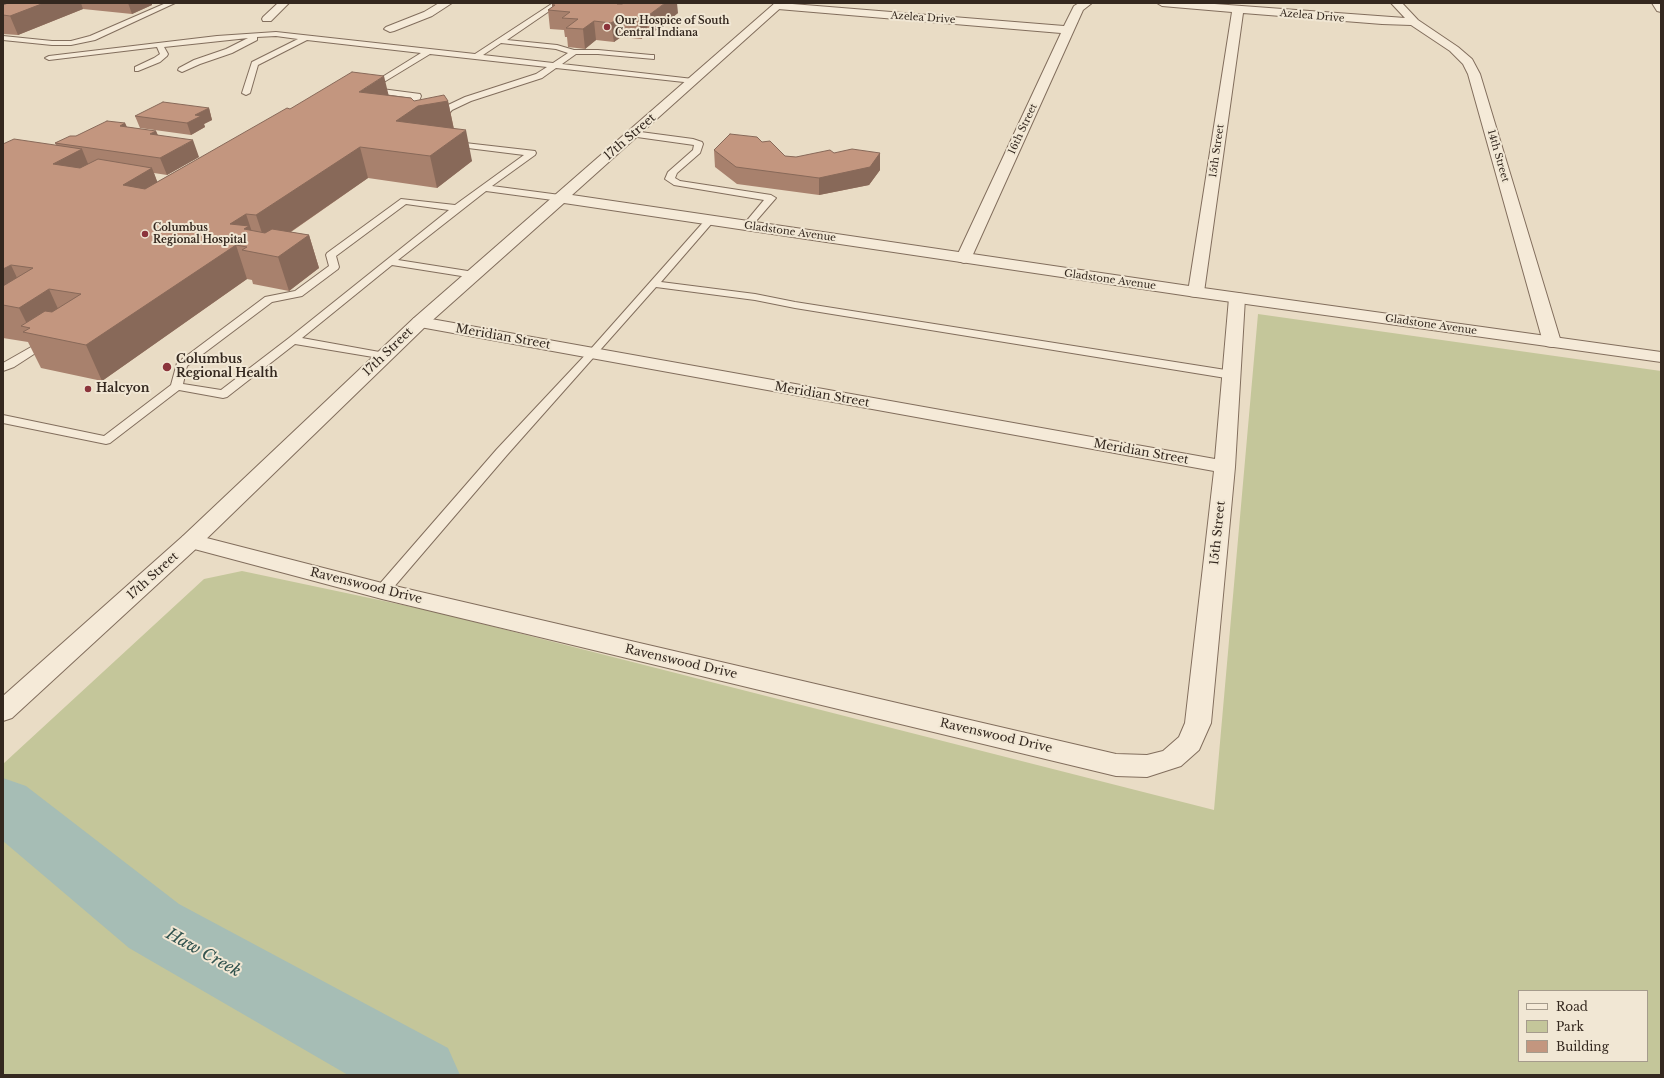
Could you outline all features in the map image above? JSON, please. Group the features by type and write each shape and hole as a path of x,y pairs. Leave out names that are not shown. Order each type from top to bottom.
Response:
{"street":[{"path":"267,19 284,3"},
{"path":"390,29 428,14 447,3"},
{"name":"16th Street","path":"964,258 1078,8 1087,3"},
{"name":"Azelea Drive","path":"1162,3 1382,22 1414,22"},
{"name":"14th Street","path":"1396,3 1414,22 1454,48 1468,62 1474,74 1552,342"},
{"path":"1657,3 1661,9"},
{"name":"Azelea Drive","path":"780,4 1068,30"},
{"name":"17th Street","path":"3,711 191,541 420,322 780,4"},
{"name":"15th Street","path":"1196,292 1238,9"},
{"name":"Gladstone Avenue","path":"560,198 1237,298 1661,357"},
{"name":"15th Street","path":"1172,759 1190,742 1198,723 1225,467 1237,298"},
{"name":"Meridian Street","path":"420,322 1225,467"},
{"name":"Ravenswood Drive","path":"191,541 382,591 1116,765 1148,766 1172,759"}],"lane":[{"path":"3,38 52,43 71,43 92,38 172,3"},
{"path":"477,56 558,3"},
{"path":"49,58 217,38 276,34 693,81"},
{"path":"182,70 197,62 229,51 260,35"},
{"path":"246,93 255,64 307,37"},
{"path":"500,41 557,47 574,52 598,52 651,57"},
{"path":"138,69 157,60 164,54 160,45"},
{"path":"389,114 397,115 415,102 417,96 362,91 429,51"},
{"path":"177,386 223,394 293,340 457,208 532,153 463,145 442,129 438,119 450,108 468,99 539,76 574,52"},
{"path":"633,134 699,144 697,150 673,172 670,179 677,183 771,198 747,226"},
{"path":"483,188 560,198"},
{"path":"318,258 331,255 404,201 457,208"},
{"path":"382,591 502,452 593,354 710,220"},
{"path":"3,419 106,440 177,386 181,365 269,299 298,294 334,267 331,255"},
{"path":"390,262 474,275"},
{"path":"655,284 755,297 795,305 1232,375"},
{"path":"269,299 270,291 276,287"},
{"path":"3,367 10,365 56,335"},
{"path":"293,340 385,356"}],"green space":[{"path":"1258,314 1661,371 1661,1075 3,1075 3,764 204,579 242,571 436,612 1214,810"}],"building":[{"path":"8,3 44,3 10,16 3,15 3,5"},
{"path":"555,3 665,3 649,15 646,15 639,20 619,18 611,23 594,21 583,29 566,28 578,19 562,18 570,12 548,10 555,5 552,5"},
{"name":"Columbus Regional Hospital","path":"352,72 384,76 359,92 411,98 414,101 444,95 448,101 418,106 396,121 466,130 430,156 360,147 256,215 246,214 230,224 249,226 244,229 265,233 272,229 309,235 278,257 242,250 247,247 236,245 86,345 23,332 30,328 21,326 45,311 52,312 81,294 49,289 19,308 3,305 3,286 33,268 11,265 3,269 3,144 14,139 82,149 53,164 80,168 98,159 152,168 123,185 145,189 287,108 290,109"},
{"path":"163,102 209,108 195,115 201,116 187,123 135,116"},
{"path":"107,121 125,123 120,126 156,131 150,134 193,140 160,158 55,143 70,136 76,136"},
{"path":"730,134 757,137 762,142 770,141 785,156 796,157 830,150 834,153 852,149 880,153 870,167 819,178 736,167 714,150"}],"waterway":[{"name":"Haw Creek","path":"3,804 154,926 421,1075"}],"place":[{"name":"Our Hospice of South Central Indiana","path":"607,27"},
{"name":"Columbus Regional Hospital","path":"145,234"},
{"name":"Columbus Regional Health","path":"167,367"},
{"name":"Halcyon","path":"88,389"}]}
